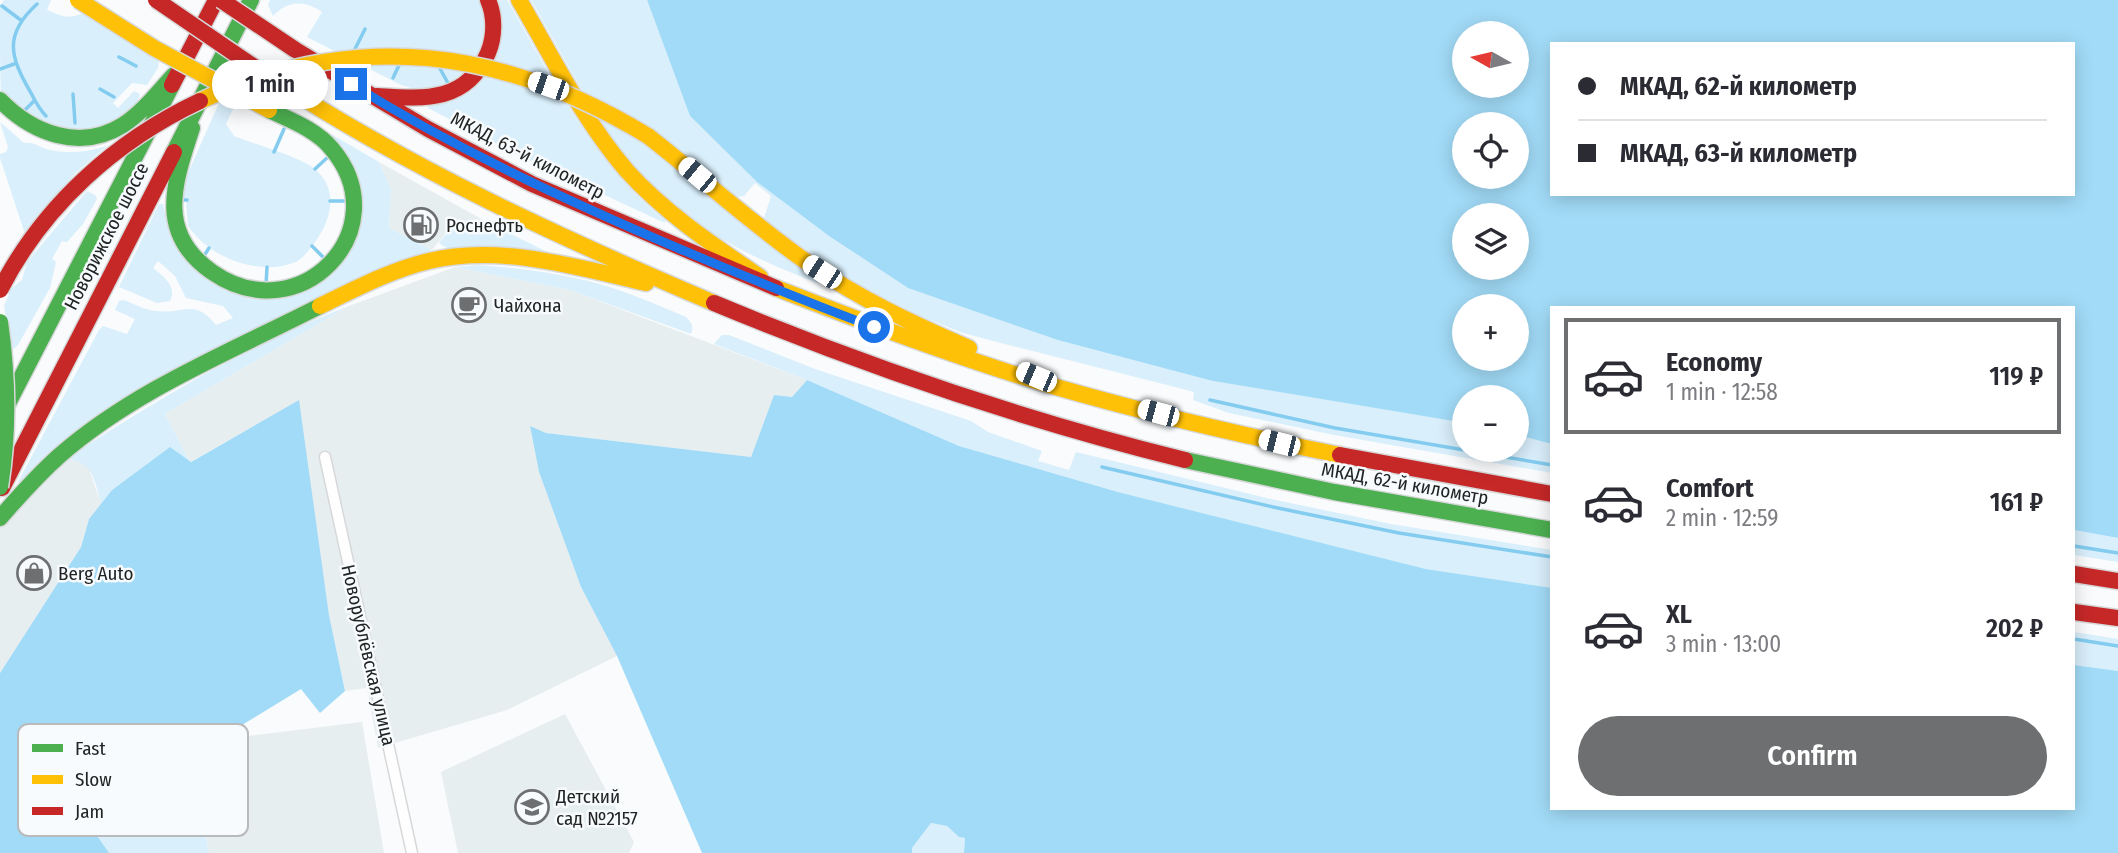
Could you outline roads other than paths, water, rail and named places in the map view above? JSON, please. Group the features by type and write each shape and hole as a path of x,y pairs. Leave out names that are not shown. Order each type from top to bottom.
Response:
{"main road":[{"path":"78,0 154,48 319,136 334,150 351,181 355,198 354,218 340,254 314,278 298,286 265,291 230,282 198,263 178,236 172,201 175,179 208,82"},
{"path":"156,0 315,107 516,215 688,292"},
{"name":"Новорижское шоссе","path":"0,419 216,0"},
{"name":"МКАД, 63-й километр","path":"221,0 370,96 510,173 595,213 835,313"},
{"name":"Новорижское шоссе","path":"0,489 251,0"},
{"path":"370,96 412,99 440,96 456,92 470,81 484,64 491,43 492,8 488,0"},
{"path":"519,0 594,125 628,170 683,224 785,293"},
{"path":"0,289 17,258 41,224 94,168 165,117 206,95 281,70 366,57 417,56 462,61 513,73 566,92 648,136 806,262 854,293 898,317 1059,387"},
{"path":"0,100 9,111 36,129 67,138 84,138 103,134 123,125 183,65"},
{"path":"0,518 42,472 80,440 176,378 339,297 406,270 444,258 476,256 524,260 597,272 688,292"},
{"name":"МКАД, 62-й километр","path":"688,292 887,371 978,403 1060,427 1260,478 1550,530"},
{"name":"МКАД, 62-й километр","path":"835,313 893,335 1059,387 1279,443 1421,473 1550,494"},
{"path":"0,322 8,384 8,421 0,489"},
{"path":"2075,574 2118,581"},
{"path":"2075,612 2118,618"}],"street":[{"name":"Новорублёвская улица","path":"325,457 412,853"}],"waterway":[{"path":"37,4 19,26 13,47 18,68 37,105 46,116"},
{"path":"2,6 22,21"},
{"path":"353,53 365,29"},
{"path":"119,57 136,66"},
{"path":"393,78 401,61"},
{"path":"0,69 14,64"},
{"path":"438,65 449,85"},
{"path":"100,89 114,97"},
{"path":"73,94 75,123"},
{"path":"22,113 34,101"},
{"path":"274,152 284,129"},
{"path":"315,169 329,156"},
{"path":"179,200 187,200"},
{"path":"330,201 347,201"},
{"path":"312,246 325,259"},
{"path":"202,259 209,248"},
{"path":"266,285 267,267"},
{"path":"1210,400 1335,428 1550,465"},
{"path":"1102,467 1399,533 1550,557"},
{"path":"2075,546 2118,553"},
{"path":"2075,639 2118,646"}],"place":[{"name":"Роснефть","path":"421,225"},
{"name":"Чайхона","path":"469,305"},
{"name":"Berg Auto","path":"34,573"},
{"name":"Детский сад №2157","path":"532,807"}]}
